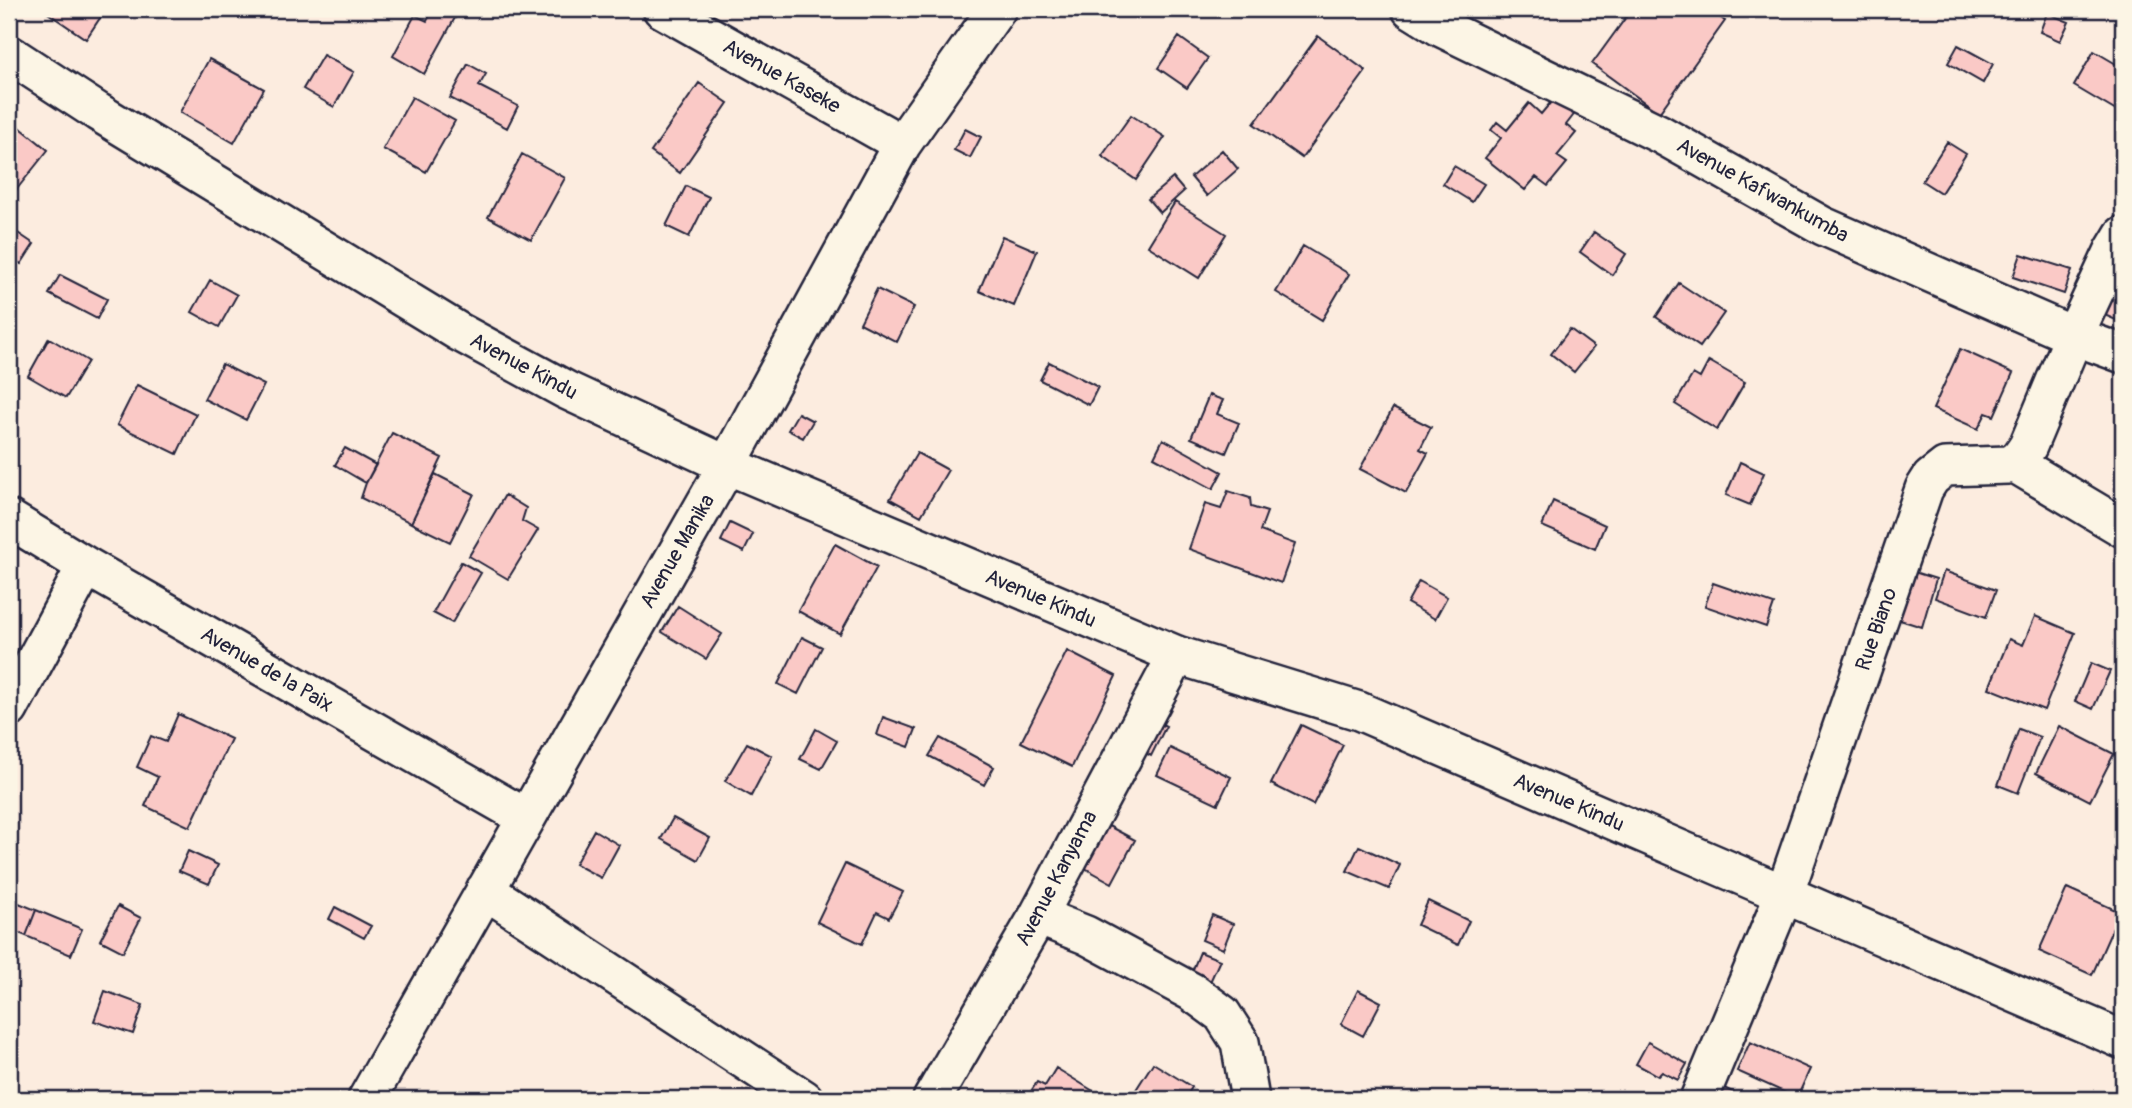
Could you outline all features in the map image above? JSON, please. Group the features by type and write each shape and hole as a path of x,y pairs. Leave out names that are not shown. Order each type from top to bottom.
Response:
{"street":[{"name":"Avenue Kaseke","path":"662,9 902,144"},
{"name":"Avenue Manika","path":"367,1099 727,465 902,144 997,9"},
{"name":"Avenue Kafwankumba","path":"1411,9 1440,27 1660,134 1823,226 2074,336 2123,354"},
{"name":"Avenue Kindu","path":"9,54 98,112 459,332 566,390 727,465 1177,655 1359,711 2123,1040"},
{"path":"2123,235 2074,336 2028,446 2014,463 2123,528"},
{"name":"Rue Biano","path":"1699,1099 1784,895 1924,489 1931,478 1945,467 2014,463"},
{"name":"Avenue de la Paix","path":"9,519 86,566 525,817"},
{"path":"9,709 86,566"},
{"name":"Avenue Kanyama","path":"932,1099 1038,916 1177,655"},
{"path":"485,890 804,1099"},
{"path":"1038,916 1086,935 1192,992 1222,1014 1240,1042 1250,1099"}],"building":[{"path":"42,9 106,9 86,39"},
{"path":"433,9 443,9 456,16 424,74 393,56 415,15 427,21"},
{"path":"1632,9 1708,9 1725,21 1659,113 1592,64"},
{"path":"2047,13 2069,22 2060,41 2040,32"},
{"path":"1318,36 1366,71 1302,158 1254,124"},
{"path":"1179,37 1208,58 1187,88 1158,68"},
{"path":"1958,45 1993,64 1983,83 1948,63"},
{"path":"2094,51 2123,68 2123,115 2074,86"},
{"path":"323,55 354,72 334,107 303,89"},
{"path":"209,59 264,89 234,143 180,112"},
{"path":"468,64 486,74 479,86 518,106 507,128 450,98"},
{"path":"699,83 728,103 680,173 651,152"},
{"path":"1556,96 1576,112 1566,125 1576,133 1557,156 1567,163 1548,186 1536,177 1525,190 1485,158 1501,138 1491,130 1497,122 1507,130 1529,103 1541,114"},
{"path":"412,97 455,121 426,172 383,149"},
{"path":"1131,115 1165,137 1136,180 1102,156"},
{"path":"12,121 48,150 9,199 9,125"},
{"path":"965,129 981,137 970,158 954,150"},
{"path":"1947,142 1966,154 1941,193 1922,181"},
{"path":"1222,150 1238,169 1207,196 1191,177"},
{"path":"522,154 565,178 531,240 488,217"},
{"path":"1454,166 1484,184 1472,202 1443,184"},
{"path":"1173,178 1184,191 1160,213 1148,199"},
{"path":"686,186 709,197 689,237 666,226"},
{"path":"1175,202 1226,234 1199,278 1148,246"},
{"path":"9,227 34,244 21,264 9,256"},
{"path":"1594,232 1626,254 1612,275 1580,252"},
{"path":"1002,236 1037,251 1014,306 979,291"},
{"path":"1303,246 1349,274 1322,320 1276,292"},
{"path":"2021,254 2072,270 2064,294 2013,277"},
{"path":"60,275 107,299 97,319 49,294"},
{"path":"210,280 237,295 219,327 192,312"},
{"path":"1679,283 1724,313 1700,347 1656,317"},
{"path":"2114,287 2123,292 2123,323 2102,314"},
{"path":"877,289 914,307 897,342 860,323"},
{"path":"1570,329 1594,347 1574,372 1551,354"},
{"path":"49,338 88,361 66,398 28,376"},
{"path":"1960,349 2013,373 1994,416 1986,413 1978,429 1933,409"},
{"path":"1709,361 1745,382 1717,430 1675,404 1693,374 1700,378"},
{"path":"1049,362 1098,387 1089,405 1040,380"},
{"path":"222,364 264,385 246,420 204,399"},
{"path":"137,385 196,414 177,454 117,425"},
{"path":"1209,395 1223,400 1217,414 1239,423 1226,453 1191,438"},
{"path":"1393,408 1431,427 1420,449 1428,453 1406,493 1360,469"},
{"path":"798,413 813,421 803,438 788,430"},
{"path":"392,433 442,458 411,523 361,498"},
{"path":"1163,439 1222,472 1213,489 1154,457"},
{"path":"345,448 376,465 366,483 335,465"},
{"path":"917,453 948,470 921,516 890,499"},
{"path":"1740,462 1764,473 1750,505 1726,495"},
{"path":"435,474 474,494 450,542 411,523"},
{"path":"1228,491 1250,498 1251,507 1267,512 1260,531 1295,544 1281,583 1189,549 1205,504 1221,509"},
{"path":"505,495 526,508 522,521 538,530 508,579 469,556"},
{"path":"1553,501 1605,525 1595,549 1542,526"},
{"path":"730,523 753,534 744,552 721,541"},
{"path":"835,544 877,567 840,634 798,611"},
{"path":"461,562 481,573 452,623 433,613"},
{"path":"1911,571 1936,579 1922,627 1897,619"},
{"path":"1944,571 1996,590 1986,617 1935,598"},
{"path":"1419,581 1447,597 1435,619 1407,603"},
{"path":"1713,583 1774,604 1766,627 1705,606"},
{"path":"678,606 722,634 706,659 662,632"},
{"path":"2035,616 2075,633 2044,710 1989,688 2009,639 2023,645"},
{"path":"802,637 822,647 798,694 778,684"},
{"path":"1067,651 1116,676 1072,767 1021,742"},
{"path":"2091,663 2110,671 2093,709 2075,701"},
{"path":"178,714 231,739 190,827 145,806 158,777 137,767 151,736 166,742"},
{"path":"883,717 916,729 909,747 877,735"},
{"path":"1151,719 1166,726 1151,756 1136,748"},
{"path":"1301,725 1343,745 1313,805 1271,784"},
{"path":"2059,726 2114,754 2090,801 2036,773"},
{"path":"816,729 837,741 821,769 800,759"},
{"path":"2019,729 2040,737 2018,793 1998,785"},
{"path":"940,738 994,767 984,785 929,756"},
{"path":"747,743 772,756 751,796 725,781"},
{"path":"1170,748 1231,777 1218,804 1157,775"},
{"path":"673,818 710,838 698,860 661,839"},
{"path":"1099,821 1135,840 1112,883 1076,863"},
{"path":"594,830 619,845 601,878 575,864"},
{"path":"1359,846 1400,865 1389,889 1347,871"},
{"path":"188,851 218,865 209,884 179,871"},
{"path":"845,864 903,892 889,918 877,912 862,944 817,922"},
{"path":"2067,888 2120,912 2092,975 2039,951"},
{"path":"9,899 36,910 26,936 9,929"},
{"path":"1428,901 1469,921 1458,945 1417,925"},
{"path":"118,906 141,918 123,952 100,940"},
{"path":"335,907 371,926 364,938 329,919"},
{"path":"36,910 82,929 71,955 26,936"},
{"path":"1212,915 1233,924 1223,949 1202,940"},
{"path":"1200,952 1220,960 1210,982 1191,974"},
{"path":"1358,990 1381,1002 1363,1036 1341,1024"},
{"path":"105,991 143,1005 133,1034 94,1021"},
{"path":"1648,1042 1687,1064 1678,1080 1662,1072 1658,1076 1636,1064"},
{"path":"1750,1042 1810,1069 1797,1098 1737,1071"},
{"path":"1153,1063 1192,1087 1185,1099 1130,1099"},
{"path":"1056,1068 1106,1099 1026,1099 1037,1082 1045,1086"},
{"path":"1724,1088 1747,1099 1718,1099"}]}
